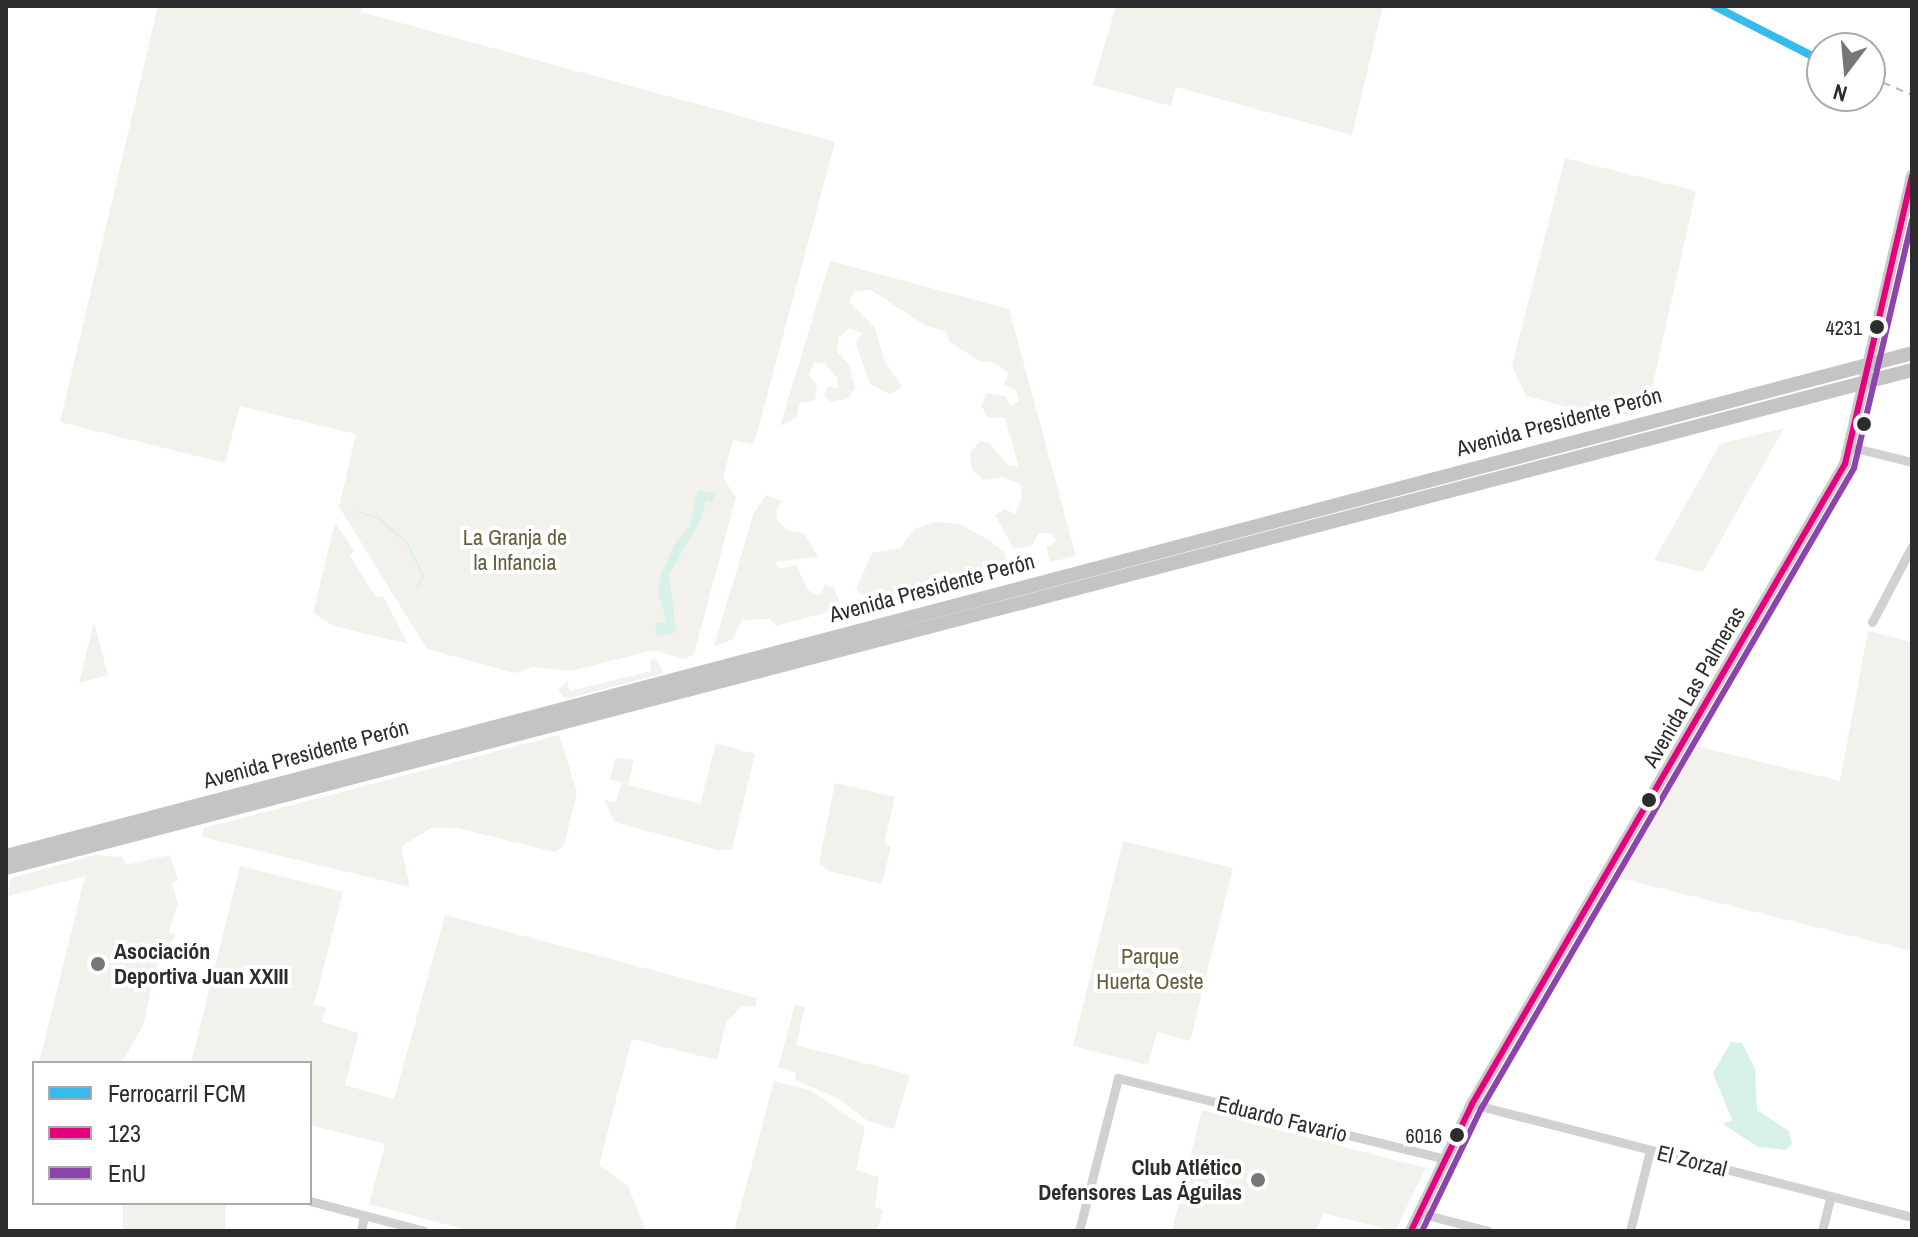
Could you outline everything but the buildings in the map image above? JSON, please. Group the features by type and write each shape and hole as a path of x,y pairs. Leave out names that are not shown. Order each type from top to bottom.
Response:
{"main road":[{"name":"Avenida Las Palmeras","path":"1411,1231 1472,1104 1828,499 1851,447 1912,176"},
{"name":"Avenida Presidente Perón","path":"6,856 1912,353"},
{"name":"Avenida Presidente Perón","path":"6,868 1912,370"}],"street":[{"path":"1851,447 1912,462"},
{"path":"1872,622 1912,546"},
{"name":"Eduardo Favario","path":"1079,1231 1118,1078 1445,1159"},
{"name":"El Zorzal","path":"1472,1104 1912,1217"},
{"path":"1630,1231 1650,1150"},
{"path":"1822,1231 1831,1196"},
{"path":"312,1202 424,1231"},
{"path":"1419,1213 1488,1231"},
{"path":"361,1231 364,1215"}],"green space":[{"name":"La Granja de la Infancia","path":"158,6 362,6 361,12 835,142 754,444 733,440 723,478 736,497 694,654 685,659 654,650 571,671 533,667 515,673 427,649 339,507 356,434 240,406 225,463 60,422"},
{"path":"1116,6 1383,6 1352,135 1176,87 1171,106 1093,85"},
{"path":"1565,158 1696,191 1647,411 1614,419 1526,396 1512,366"},
{"path":"830,261 1009,309 1076,556 1050,562 1046,547 1056,542 1051,533 1039,533 1031,546 1014,549 995,515 1005,509 1015,514 1022,497 1020,484 1003,477 984,480 972,470 970,453 980,441 989,443 1008,465 1019,467 1005,418 988,417 981,406 986,393 1005,396 1011,406 1019,401 1016,390 1003,385 1009,373 995,363 979,361 949,341 946,331 926,326 871,290 854,291 849,302 875,328 885,363 902,387 890,394 870,384 856,344 862,333 850,328 839,337 837,352 849,364 855,388 847,399 831,402 824,395 828,386 837,389 838,379 825,364 814,362 809,375 817,385 815,400 800,403 796,418 780,426"},
{"path":"1784,428 1703,572 1654,560 1720,444"},
{"path":"766,495 782,501 776,510 778,521 789,531 804,533 818,557 774,562 780,569 796,565 808,590 819,596 825,585 834,588 842,608 776,626 770,619 742,620 732,640 714,646 754,513"},
{"path":"936,522 959,524 988,539 1004,552 1008,565 904,596 868,599 856,590 872,553 900,548 916,528"},
{"path":"335,523 354,550 350,556 376,597 383,596 408,644 334,626 313,613"},
{"path":"94,622 108,675 79,683 83,667"},
{"path":"1868,631 1912,642 1912,951 1616,877 1696,746 1840,781"},
{"path":"655,659 664,673 566,699 558,690 567,681 570,691 651,671 650,660"},
{"path":"559,735 577,792 564,846 555,852 457,828 431,828 401,847 410,887 202,837 204,828"},
{"path":"716,743 755,754 732,849 718,850 614,822 605,800 616,802 622,782 610,779 615,758 634,760 628,785 700,804"},
{"path":"835,783 895,797 884,844 891,846 882,884 828,871 819,863"},
{"name":"Parque Huerta Oeste","path":"1123,841 1233,868 1190,1041 1157,1032 1148,1065 1073,1046"},
{"name":"Asociación Deportiva Juan XXIII","path":"96,855 123,857 126,865 170,855 178,880 172,883 178,903 169,932 176,934 162,960 158,960 143,1026 122,1061 39,1061 85,876 8,896 11,878"},
{"path":"240,866 343,892 314,1005 326,1008 322,1022 359,1033 345,1085 394,1099 445,915 757,998 755,1006 741,1007 726,1022 717,1060 632,1039 599,1165 628,1186 646,1231 471,1231 369,1204 385,1144 312,1126 312,1061 191,1061"},
{"path":"795,1005 805,1007 796,1045 910,1075 894,1129 868,1121 836,1097 795,1080 796,1072 778,1067"},
{"path":"774,1081 810,1090 865,1128 856,1170 879,1177 875,1207 883,1210 877,1231 734,1231"},
{"name":"Club Atlético Defensores Las Águilas","path":"1202,1110 1426,1168 1395,1231 1323,1213 1316,1231 1172,1231"},
{"path":"123,1205 225,1205 225,1231 123,1231"}],"shaded area":[{"path":"698,490 715,494 713,502 706,500 701,520 669,574 676,632 657,637 655,624 667,621 658,593 660,577 674,545 689,527"},
{"path":"1731,1042 1742,1043 1755,1069 1757,1110 1789,1131 1792,1144 1786,1150 1758,1147 1723,1124 1732,1120 1713,1073"}],"waterway":[{"path":"359,512 379,518 407,543 423,576 418,587"}],"railway":[{"path":"1886,84 1912,95"}],"rail line":[{"name":"FCM","path":"1714,6 1806,53"}],"transit line":[{"name":"123","path":"1411,1231 1472,1104 1845,464 1912,176"},
{"name":"EnU","path":"1422,1231 1481,1109 1854,468 1912,220"}],"place":[{"name":"4231","path":"1877,327"},
{"name":"Asociación Deportiva Juan XXIII","path":"98,964"},
{"name":"6016","path":"1457,1135"},
{"name":"Club Atlético Defensores Las Águilas","path":"1258,1180"}]}
